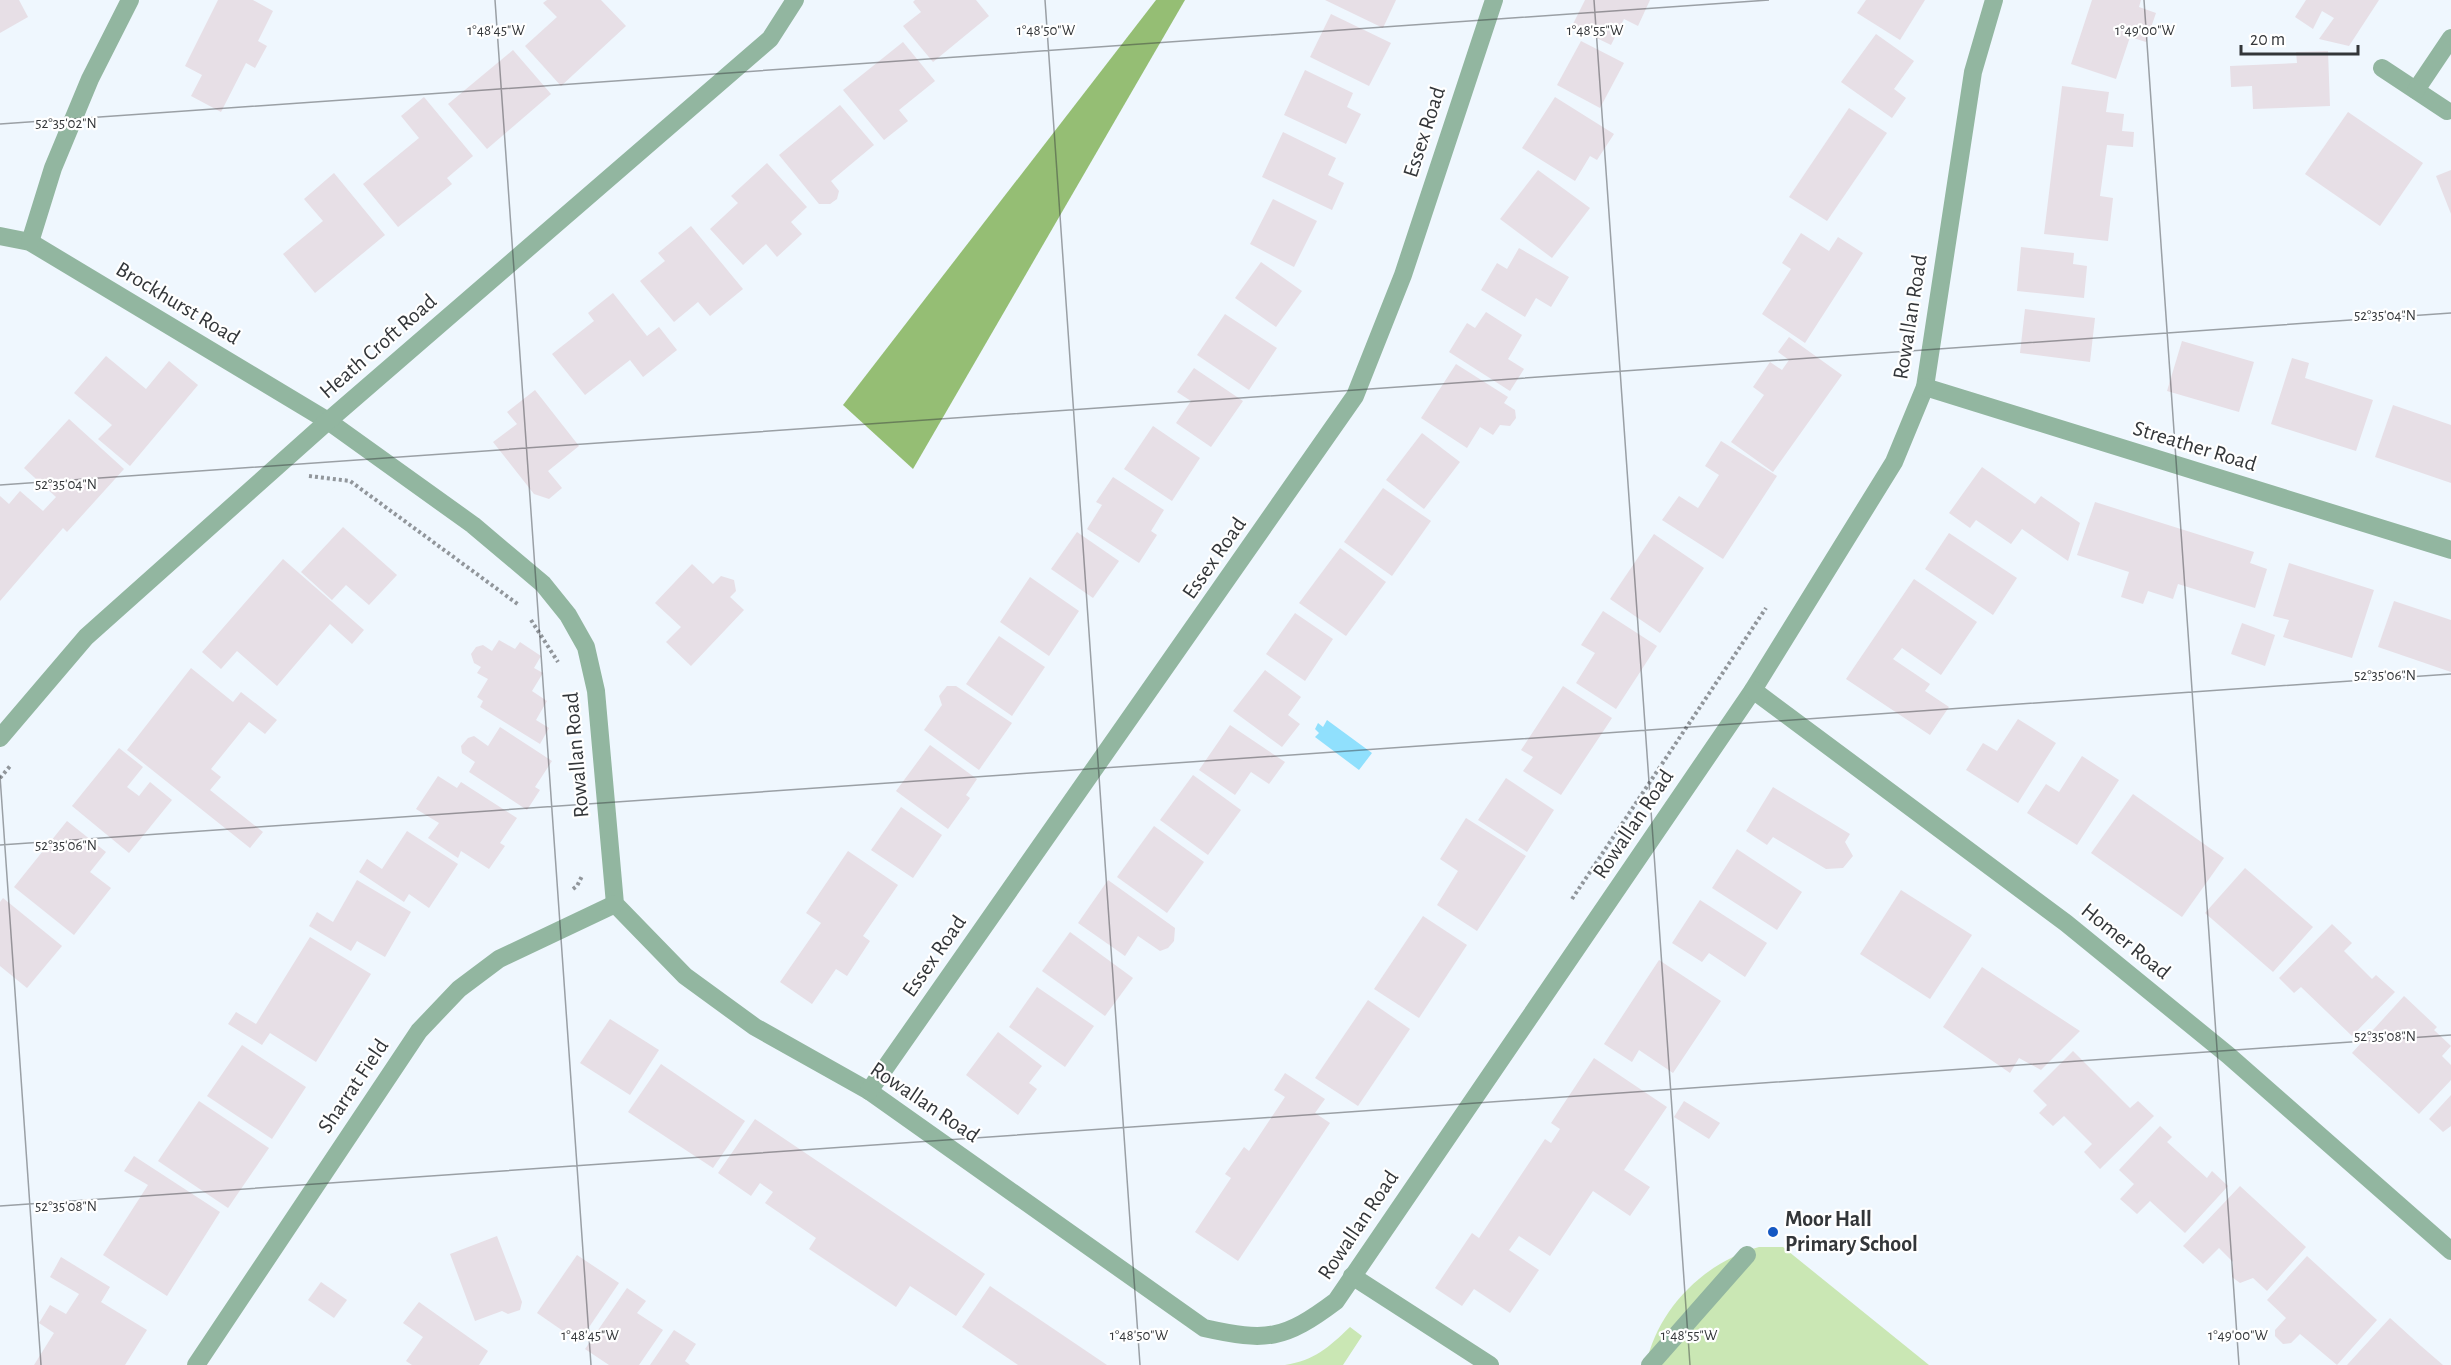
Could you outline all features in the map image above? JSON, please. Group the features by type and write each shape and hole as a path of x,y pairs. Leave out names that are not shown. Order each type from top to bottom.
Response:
{"street":[{"path":"30,242 57,158 90,79 130,0"},
{"name":"Heath Croft Road","path":"0,738 86,638 328,421 770,39 795,0"},
{"name":"Essex Road","path":"869,1091 1355,396 1403,274 1494,0"},
{"name":"Rowallan Road","path":"328,421 473,525 543,584 568,615 586,647 596,691 615,904 685,976 755,1027 869,1091 1204,1328 1244,1337 1272,1336 1305,1324 1336,1301 1754,690 1894,462 1925,387 1973,72 1994,0"},
{"path":"2416,90 2451,38"},
{"path":"2382,68 2446,111"},
{"name":"Brockhurst Road","path":"0,236 30,242 328,421"},
{"name":"Streather Road","path":"1925,387 2451,550"},
{"name":"Homer Road","path":"1754,690 2067,923 2228,1055 2451,1251"},
{"name":"Sharrat Field","path":"196,1365 419,1030 459,989 499,959 615,904"},
{"path":"1650,1365 1747,1255"},
{"path":"1353,1276 1490,1365"}],"path":[{"path":"306,476 350,481 525,610"},
{"path":"1570,900 1767,607"},
{"path":"530,619 563,671"},
{"path":"0,778 15,761"},
{"path":"571,890 577,886 586,868"}],"green space":[{"path":"1156,0 1185,0 913,469 843,405"},
{"path":"1759,1247 1783,1247 1929,1365 1646,1365 1661,1325 1672,1307 1686,1291 1720,1264"},
{"path":"1350,1327 1362,1336 1343,1365 1285,1365 1305,1360 1320,1352"}],"water":[{"path":"1327,720 1372,753 1359,770 1315,737 1319,733 1315,729 1318,723 1323,727"}],"building":[{"path":"0,0 19,0 28,17 0,33"},
{"path":"218,0 253,0 273,11 258,41 267,46 255,68 246,63 221,112 191,96 202,75 185,66"},
{"path":"547,0 601,0 626,26 561,86 525,46 557,17 543,3"},
{"path":"915,0 976,0 989,16 933,62 903,26 921,12 913,2"},
{"path":"1325,0 1396,0 1383,28"},
{"path":"1585,0 1650,0 1638,26 1624,19 1611,45 1572,26"},
{"path":"1866,0 1925,0 1900,40 1857,13"},
{"path":"2092,0 2141,0 2139,7 2156,13 2146,42 2130,37 2116,79 2071,64"},
{"path":"2306,0 2379,0 2349,46 2319,39 2334,18 2322,11 2313,29 2295,17"},
{"path":"1331,14 1391,43 1369,86 1310,57"},
{"path":"1876,34 1914,61 1894,89 1906,98 1892,118 1841,82"},
{"path":"1581,41 1624,63 1600,108 1557,85"},
{"path":"903,42 935,81 899,110 908,121 884,140 843,90"},
{"path":"513,50 551,94 487,149 448,104"},
{"path":"2328,51 2330,106 2253,109 2252,86 2231,87 2230,66 2297,63 2296,52"},
{"path":"1305,70 1353,93 1347,107 1361,114 1346,144 1284,115"},
{"path":"2062,86 2109,92 2106,112 2124,114 2122,131 2134,132 2133,147 2107,145 2100,196 2113,198 2108,241 2044,234"},
{"path":"424,97 473,156 447,178 452,184 398,227 363,184 419,138 401,116"},
{"path":"1555,97 1614,134 1597,160 1590,156 1575,181 1522,148"},
{"path":"840,105 874,145 831,181 839,191 837,199 830,204 819,204 779,155"},
{"path":"1849,108 1887,133 1827,221 1789,197"},
{"path":"2348,112 2423,163 2380,226 2305,174"},
{"path":"1283,132 1336,158 1328,175 1344,183 1332,210 1262,177"},
{"path":"767,163 807,207 791,222 802,234 777,257 766,244 743,265 710,229 738,203 731,196"},
{"path":"1538,170 1590,208 1552,258 1500,219"},
{"path":"2451,170 2451,214 2436,176"},
{"path":"334,173 385,235 315,293 283,254 323,221 304,199"},
{"path":"1273,199 1317,221 1294,267 1250,244"},
{"path":"691,226 743,289 710,316 698,302 674,322 640,281 665,261 658,253"},
{"path":"1801,233 1829,251 1838,237 1863,253 1805,343 1762,314 1791,269 1782,263"},
{"path":"2021,247 2074,253 2073,264 2087,266 2084,298 2017,291"},
{"path":"1519,248 1569,277 1551,307 1536,298 1525,317 1481,290 1497,263 1507,269"},
{"path":"1261,262 1302,291 1276,327 1235,298"},
{"path":"613,293 647,336 659,327 677,350 643,377 630,360 585,395 552,354 594,321 588,313"},
{"path":"2025,309 2095,318 2090,362 2020,353"},
{"path":"1486,312 1522,335 1508,359 1524,369 1510,391 1449,352 1467,323 1475,328"},
{"path":"1225,314 1277,348 1249,390 1197,355"},
{"path":"1789,337 1842,375 1773,472 1731,442 1764,395 1753,387 1770,362 1782,370 1789,360 1778,352"},
{"path":"2182,341 2254,362 2239,412 2167,391"},
{"path":"106,356 146,389 169,361 198,385 130,466 98,439 112,425 74,393"},
{"path":"2292,358 2309,363 2305,378 2373,400 2356,451 2271,424"},
{"path":"1456,364 1508,397 1504,403 1515,410 1516,418 1510,426 1500,425 1493,435 1480,427 1467,448 1421,418"},
{"path":"1194,368 1243,401 1211,447 1176,423 1191,401 1177,392"},
{"path":"535,390 579,446 548,471 562,488 549,499 534,494 493,442 517,424 507,412"},
{"path":"2393,405 2451,425 2451,483 2375,457"},
{"path":"69,419 124,469 67,532 63,528 0,601 0,496 9,504 20,491 43,511 56,497 24,468"},
{"path":"1153,426 1200,458 1172,501 1124,469"},
{"path":"1422,433 1460,462 1424,509 1386,480"},
{"path":"1721,441 1777,476 1723,559 1662,520 1679,496 1698,508 1719,475 1705,466"},
{"path":"1982,467 2035,504 2041,496 2080,523 2068,561 2022,529 2011,544 1976,520 1970,528 1949,513"},
{"path":"1113,477 1164,510 1151,531 1157,535 1139,563 1087,529 1102,505 1096,502"},
{"path":"1383,488 1431,521 1392,576 1344,542"},
{"path":"2095,502 2254,552 2250,563 2267,569 2255,608 2178,584 2173,599 2148,591 2143,604 2121,597 2129,572 2077,555"},
{"path":"343,527 397,575 369,605 346,585 332,600 301,572"},
{"path":"1077,532 1119,561 1093,598 1051,569"},
{"path":"1949,533 2017,578 1993,615 1925,569"},
{"path":"1654,534 1704,568 1660,633 1610,599"},
{"path":"1340,548 1386,582 1346,636 1299,603"},
{"path":"283,559 364,630 352,644 330,624 277,686 237,651 221,669 202,652"},
{"path":"2289,563 2374,590 2352,658 2283,637 2289,620 2273,616"},
{"path":"692,564 713,584 721,576 734,580 736,591 730,597 744,610 691,666 666,642 681,627 655,603"},
{"path":"1030,577 1079,611 1049,656 1000,622"},
{"path":"1914,579 1977,622 1941,675 1902,648 1893,659 1930,684 1925,691 1949,707 1930,735 1846,679"},
{"path":"2394,601 2451,620 2451,672 2378,647"},
{"path":"1603,611 1657,646 1616,709 1576,683 1595,653 1581,645"},
{"path":"1295,613 1333,639 1305,681 1266,654"},
{"path":"2242,623 2275,635 2265,666 2231,654"},
{"path":"999,636 1045,667 1012,716 966,684"},
{"path":"499,640 515,649 520,642 541,656 534,668 543,673 532,691 547,701 536,720 549,728 540,744 480,707 483,701 477,697 488,679 477,673 481,667 474,663 471,654 476,647 483,645 492,651"},
{"path":"191,668 233,702 241,692 277,720 265,734 249,722 211,769 221,777 210,790 263,832 250,848 127,750"},
{"path":"1265,670 1301,697 1288,715 1300,724 1282,747 1233,711"},
{"path":"947,686 956,686 1012,723 979,770 924,730 942,705 939,696"},
{"path":"1563,686 1612,718 1561,795 1523,771 1533,757 1521,750"},
{"path":"2018,719 2056,743 2018,803 1966,770 1983,743 1997,751"},
{"path":"1230,725 1285,762 1269,784 1251,772 1235,795 1199,770"},
{"path":"500,727 552,761 535,787 540,790 527,810 469,772 475,762 462,753 461,746 468,738 474,736 488,746"},
{"path":"930,745 977,779 966,795 970,798 948,829 896,791"},
{"path":"119,748 143,767 127,787 139,796 150,782 172,800 129,853 72,806"},
{"path":"2082,756 2119,780 2077,845 2027,813 2046,784 2059,792"},
{"path":"1193,775 1241,810 1208,855 1160,820"},
{"path":"438,776 457,788 461,782 517,818 500,843 505,846 489,869 461,851 458,858 428,838 439,823 416,809"},
{"path":"1506,778 1554,810 1527,852 1478,820"},
{"path":"1773,787 1850,834 1845,842 1853,856 1843,868 1826,869 1773,837 1767,845 1746,831"},
{"path":"2133,794 2224,858 2182,917 2091,853"},
{"path":"901,807 942,835 913,878 871,850"},
{"path":"1466,818 1526,856 1477,931 1437,905 1458,871 1440,859"},
{"path":"67,821 106,852 90,872 111,888 74,935 14,887"},
{"path":"1154,826 1204,862 1167,913 1117,877"},
{"path":"407,831 458,864 429,908 409,894 404,902 359,872 367,859 382,869"},
{"path":"1737,849 1802,892 1777,930 1712,888"},
{"path":"848,851 898,885 863,936 870,941 847,976 836,969 812,1004 780,982 821,923 806,913"},
{"path":"2245,868 2313,927 2273,972 2205,913"},
{"path":"357,880 411,912 385,957 357,941 351,951 309,926 317,912 333,922"},
{"path":"1108,880 1175,928 1174,941 1168,948 1160,951 1138,936 1125,956 1078,923"},
{"path":"1901,890 1972,935 1930,999 1860,954"},
{"path":"3,898 62,946 27,988 0,966 0,902"},
{"path":"1700,900 1767,943 1745,977 1709,953 1702,962 1672,943"},
{"path":"1423,916 1467,945 1419,1018 1374,989"},
{"path":"2332,924 2352,943 2344,951 2372,979 2376,975 2395,992 2352,1036 2301,987 2294,993 2279,978"},
{"path":"1070,932 1133,978 1105,1016 1042,971"},
{"path":"310,937 371,974 316,1062 270,1033 262,1045 228,1024 236,1012 256,1024"},
{"path":"1659,960 1721,1001 1673,1073 1639,1050 1632,1062 1604,1044"},
{"path":"1982,967 2080,1031 2041,1070 2019,1058 2010,1073 1943,1027"},
{"path":"1037,987 1094,1026 1065,1067 1009,1027"},
{"path":"2404,996 2437,1027 2434,1030 2451,1046 2442,1056 2451,1065 2451,1080 2419,1114 2352,1053"},
{"path":"1368,1000 1410,1029 1358,1106 1315,1078"},
{"path":"610,1019 659,1050 630,1095 580,1063"},
{"path":"998,1032 1042,1066 1029,1083 1037,1089 1018,1115 966,1075"},
{"path":"242,1045 306,1087 272,1139 207,1096"},
{"path":"2073,1051 2130,1108 2138,1101 2154,1116 2100,1169 2084,1152 2092,1144 2064,1116 2053,1126 2039,1113 2047,1105 2033,1091"},
{"path":"1594,1058 1667,1107 1624,1170 1650,1187 1630,1216 1593,1191 1550,1256 1519,1236 1509,1250 1539,1270 1510,1313 1474,1289 1462,1306 1435,1288 1472,1233 1479,1238 1545,1139 1551,1143 1560,1129 1551,1123"},
{"path":"661,1064 745,1121 713,1168 628,1112"},
{"path":"1285,1073 1325,1099 1315,1113 1330,1123 1238,1261 1195,1232 1231,1178 1225,1174 1244,1147 1249,1151 1285,1097 1274,1090"},
{"path":"2451,1095 2451,1126 2443,1132 2429,1119"},
{"path":"199,1101 269,1148 228,1208 158,1161"},
{"path":"1684,1101 1720,1123 1709,1139 1674,1117"},
{"path":"755,1119 985,1274 956,1316 910,1286 896,1307 809,1249 816,1238 765,1203 773,1192 760,1183 751,1196 718,1173"},
{"path":"2160,1126 2172,1137 2167,1142 2207,1178 2212,1171 2228,1186 2185,1233 2150,1201 2137,1214 2120,1199 2134,1184 2119,1170"},
{"path":"134,1156 220,1212 167,1296 103,1255 148,1185 124,1171"},
{"path":"2240,1186 2306,1247 2267,1291 2253,1278 2240,1283 2232,1277 2233,1262 2219,1248 2203,1264 2183,1246"},
{"path":"497,1236 522,1302 520,1310 508,1314 502,1311 475,1321 450,1254"},
{"path":"577,1255 619,1283 579,1342 537,1313"},
{"path":"2307,1256 2377,1320 2337,1365 2300,1334 2291,1343 2283,1344 2275,1336 2275,1330 2286,1318 2267,1300"},
{"path":"61,1257 110,1287 101,1302 147,1330 125,1365 34,1365 54,1333 39,1323 50,1305 66,1314 79,1294 50,1277"},
{"path":"321,1282 347,1300 334,1318 308,1300"},
{"path":"990,1286 1107,1365 1018,1365 962,1327"},
{"path":"627,1288 646,1301 637,1313 663,1330 639,1365 609,1365 585,1349"},
{"path":"419,1302 488,1351 479,1365 412,1365 406,1361 423,1337 403,1323"},
{"path":"2390,1318 2421,1346 2443,1365 2347,1365"},
{"path":"674,1330 696,1344 685,1361 690,1365 650,1365"}],"place":[{"name":"Moor Hall Primary School","path":"1773,1232"}]}
